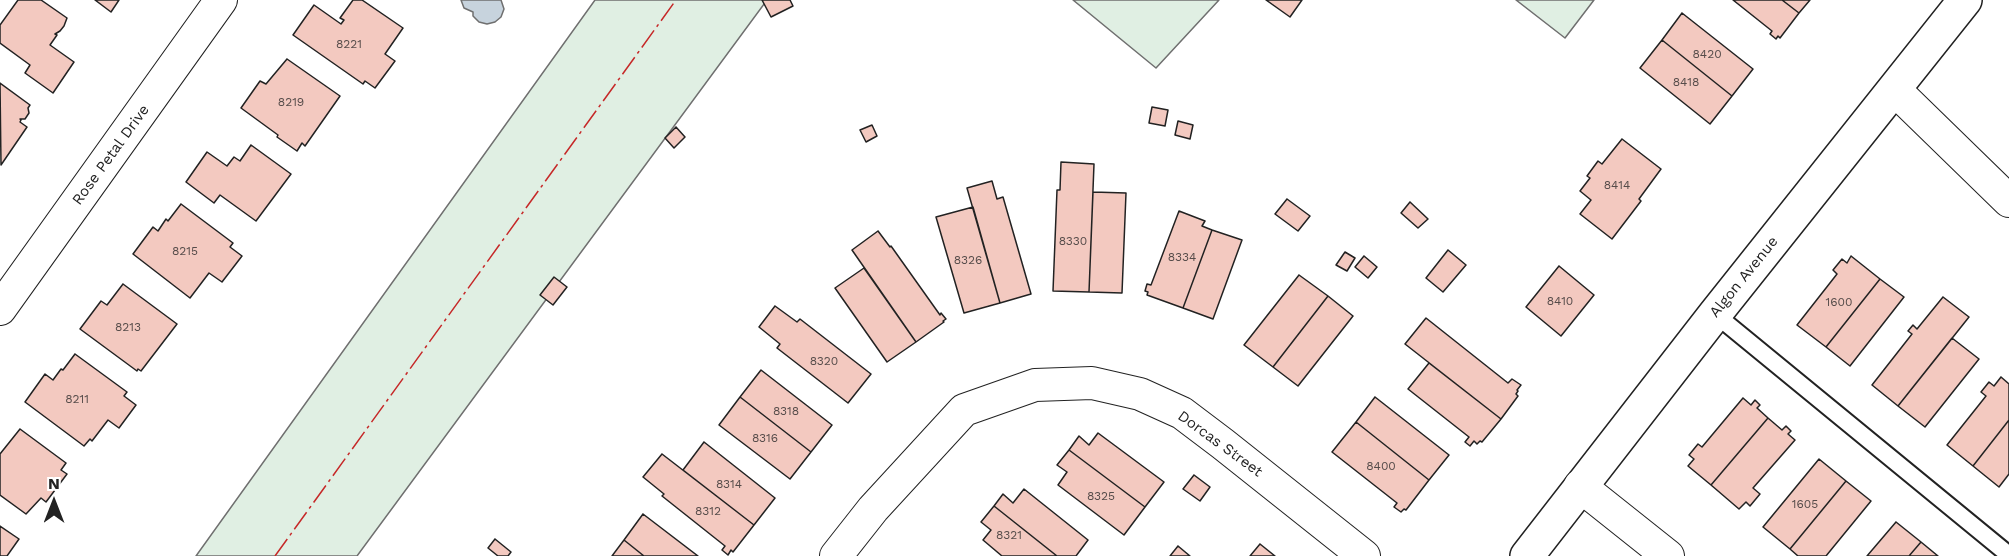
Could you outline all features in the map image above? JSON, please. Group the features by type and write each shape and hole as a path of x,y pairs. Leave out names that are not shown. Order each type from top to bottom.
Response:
{"street":[{"name":"Rose Petal Drive","path":"0,309 221,0"},
{"name":"Algon Avenue","path":"1527,556 1715,314 1965,0"},
{"path":"1895,90 2009,201"},
{"name":"Dorcas Street","path":"836,556 873,509 964,410 1035,385 1092,383 1140,394 1182,413 1364,556"},
{"path":"1580,486 1668,556"}],"lane":[{"path":"1715,314 2009,555"}],"green space":[{"path":"595,0 767,0 357,556 196,556"},
{"path":"1073,0 1219,0 1156,68"},
{"path":"1516,0 1594,0 1565,38"}],"shaded area":[{"path":"461,0 501,0 504,9 501,17 487,24 479,22 473,16 473,12 464,8"}],"building":[{"path":"18,0 41,0 67,18 50,45 74,62 53,93 25,73 30,65 0,43 0,25"},
{"path":"95,0 119,0 111,12"},
{"path":"353,0 362,0 403,28 385,54 395,61 375,88 365,81 363,84 293,35 314,5 341,24 344,20 340,18"},
{"path":"762,0 790,0 793,6 771,17"},
{"path":"1266,0 1302,0 1290,17"},
{"path":"1733,0 1782,0 1799,13 1780,38 1778,36 1776,39 1770,34 1772,31"},
{"path":"1782,0 1810,0 1799,13"},
{"path":"1682,13 1753,69 1732,96 1662,40"},
{"path":"1662,40 1732,96 1710,124 1640,68"},
{"path":"287,59 340,96 305,146 302,143 297,151 241,108 260,81 266,84"},
{"path":"0,83 30,105 25,119 20,119 20,122 27,127 1,165"},
{"path":"1152,107 1168,110 1165,126 1149,123"},
{"path":"1178,121 1193,125 1190,139 1175,135"},
{"path":"872,125 877,136 866,142 860,130"},
{"path":"676,127 685,137 674,148 665,138"},
{"path":"1622,139 1661,169 1639,199 1641,201 1612,239 1580,214 1591,200 1580,191 1590,178 1587,176 1598,161 1602,164"},
{"path":"251,145 291,174 256,221 220,195 214,203 186,182 207,152 227,166 234,157 240,161"},
{"path":"1061,162 1094,164 1089,292 1053,291 1057,190 1060,190"},
{"path":"992,181 997,199 1003,197 1031,294 1000,303 967,188"},
{"path":"1093,192 1126,193 1122,293 1089,292"},
{"path":"1287,199 1310,216 1298,231 1275,214"},
{"path":"1410,202 1428,219 1418,228 1401,213"},
{"path":"181,204 233,243 230,247 242,256 222,282 209,273 190,298 133,254 153,227 158,231"},
{"path":"973,207 1000,303 964,313 936,217"},
{"path":"1179,211 1205,221 1202,226 1212,230 1183,308 1147,295 1148,292 1145,291 1147,284 1151,285"},
{"path":"1212,230 1242,240 1213,319 1183,308"},
{"path":"878,231 940,315 941,313 946,319 916,342 852,250"},
{"path":"1448,250 1466,265 1443,292 1426,278"},
{"path":"1345,252 1355,258 1347,271 1336,265"},
{"path":"1364,256 1377,267 1368,278 1355,267"},
{"path":"1851,256 1880,279 1826,347 1797,325 1837,274 1833,270 1842,259 1847,263"},
{"path":"1559,266 1594,295 1561,336 1526,307"},
{"path":"864,268 916,342 887,362 835,288"},
{"path":"1299,275 1328,296 1273,367 1244,345"},
{"path":"554,277 567,287 553,305 540,295"},
{"path":"1880,279 1904,297 1850,366 1826,347"},
{"path":"123,284 177,324 141,371 138,369 137,371 80,329 101,301 107,305"},
{"path":"1328,296 1353,316 1298,386 1273,367"},
{"path":"1943,297 1969,317 1898,406 1872,385 1912,334 1908,331 1913,325 1917,329"},
{"path":"775,306 797,322 800,319 871,374 848,403 777,348 780,344 759,327"},
{"path":"1426,318 1508,383 1512,379 1521,385 1517,390 1518,396 1501,419 1405,344"},
{"path":"1952,338 1979,359 1925,427 1898,406"},
{"path":"75,354 127,392 124,396 136,405 119,428 108,420 92,441 90,439 84,446 25,402 45,374 53,380"},
{"path":"1429,363 1501,419 1482,442 1477,444 1474,441 1470,446 1465,442 1469,437 1408,389"},
{"path":"761,370 832,425 811,452 740,397"},
{"path":"2001,377 2009,384 2009,420 1973,466 1947,445 1986,396 1981,392 1989,382 1994,386"},
{"path":"740,397 811,452 790,479 719,425"},
{"path":"1375,397 1449,455 1429,480 1356,422"},
{"path":"1743,398 1751,405 1755,400 1760,405 1757,408 1768,418 1711,485 1688,466 1694,459 1689,455 1698,444 1702,447"},
{"path":"1768,418 1782,430 1786,426 1791,431 1788,434 1795,440 1753,488 1760,494 1750,506 1746,502 1739,509 1711,485"},
{"path":"2009,420 2009,474 1999,487 1973,466"},
{"path":"1356,422 1429,480 1406,510 1401,512 1394,507 1397,503 1332,452"},
{"path":"20,429 66,463 61,470 67,474 46,502 41,498 26,514 0,495 0,454"},
{"path":"1098,433 1164,482 1145,507 1069,450 1079,436 1089,445"},
{"path":"704,442 775,498 754,525 683,470"},
{"path":"1069,450 1145,507 1124,535 1058,485 1067,472 1057,465"},
{"path":"662,454 754,525 733,552 731,550 728,555 722,550 725,546 662,496 664,494 643,477"},
{"path":"1819,459 1846,481 1790,549 1763,527"},
{"path":"1194,475 1210,487 1200,501 1183,489"},
{"path":"1846,481 1871,501 1826,556 1798,556 1790,549"},
{"path":"1024,489 1088,540 1076,556 1057,556 994,506 1003,494 1013,503"},
{"path":"994,506 1057,556 1002,556 983,540 991,530 981,522"},
{"path":"643,514 698,556 644,556 624,540"},
{"path":"1896,522 1921,542 1909,556 1867,556"},
{"path":"0,526 19,539 7,556 0,556"},
{"path":"495,539 511,552 508,556 498,556 488,548"},
{"path":"624,540 644,556 612,556"},
{"path":"1921,542 1938,556 1909,556"},
{"path":"1260,544 1275,556 1250,556"},
{"path":"1178,546 1190,556 1170,556"}],"power":[{"path":"275,556 676,0"}]}
